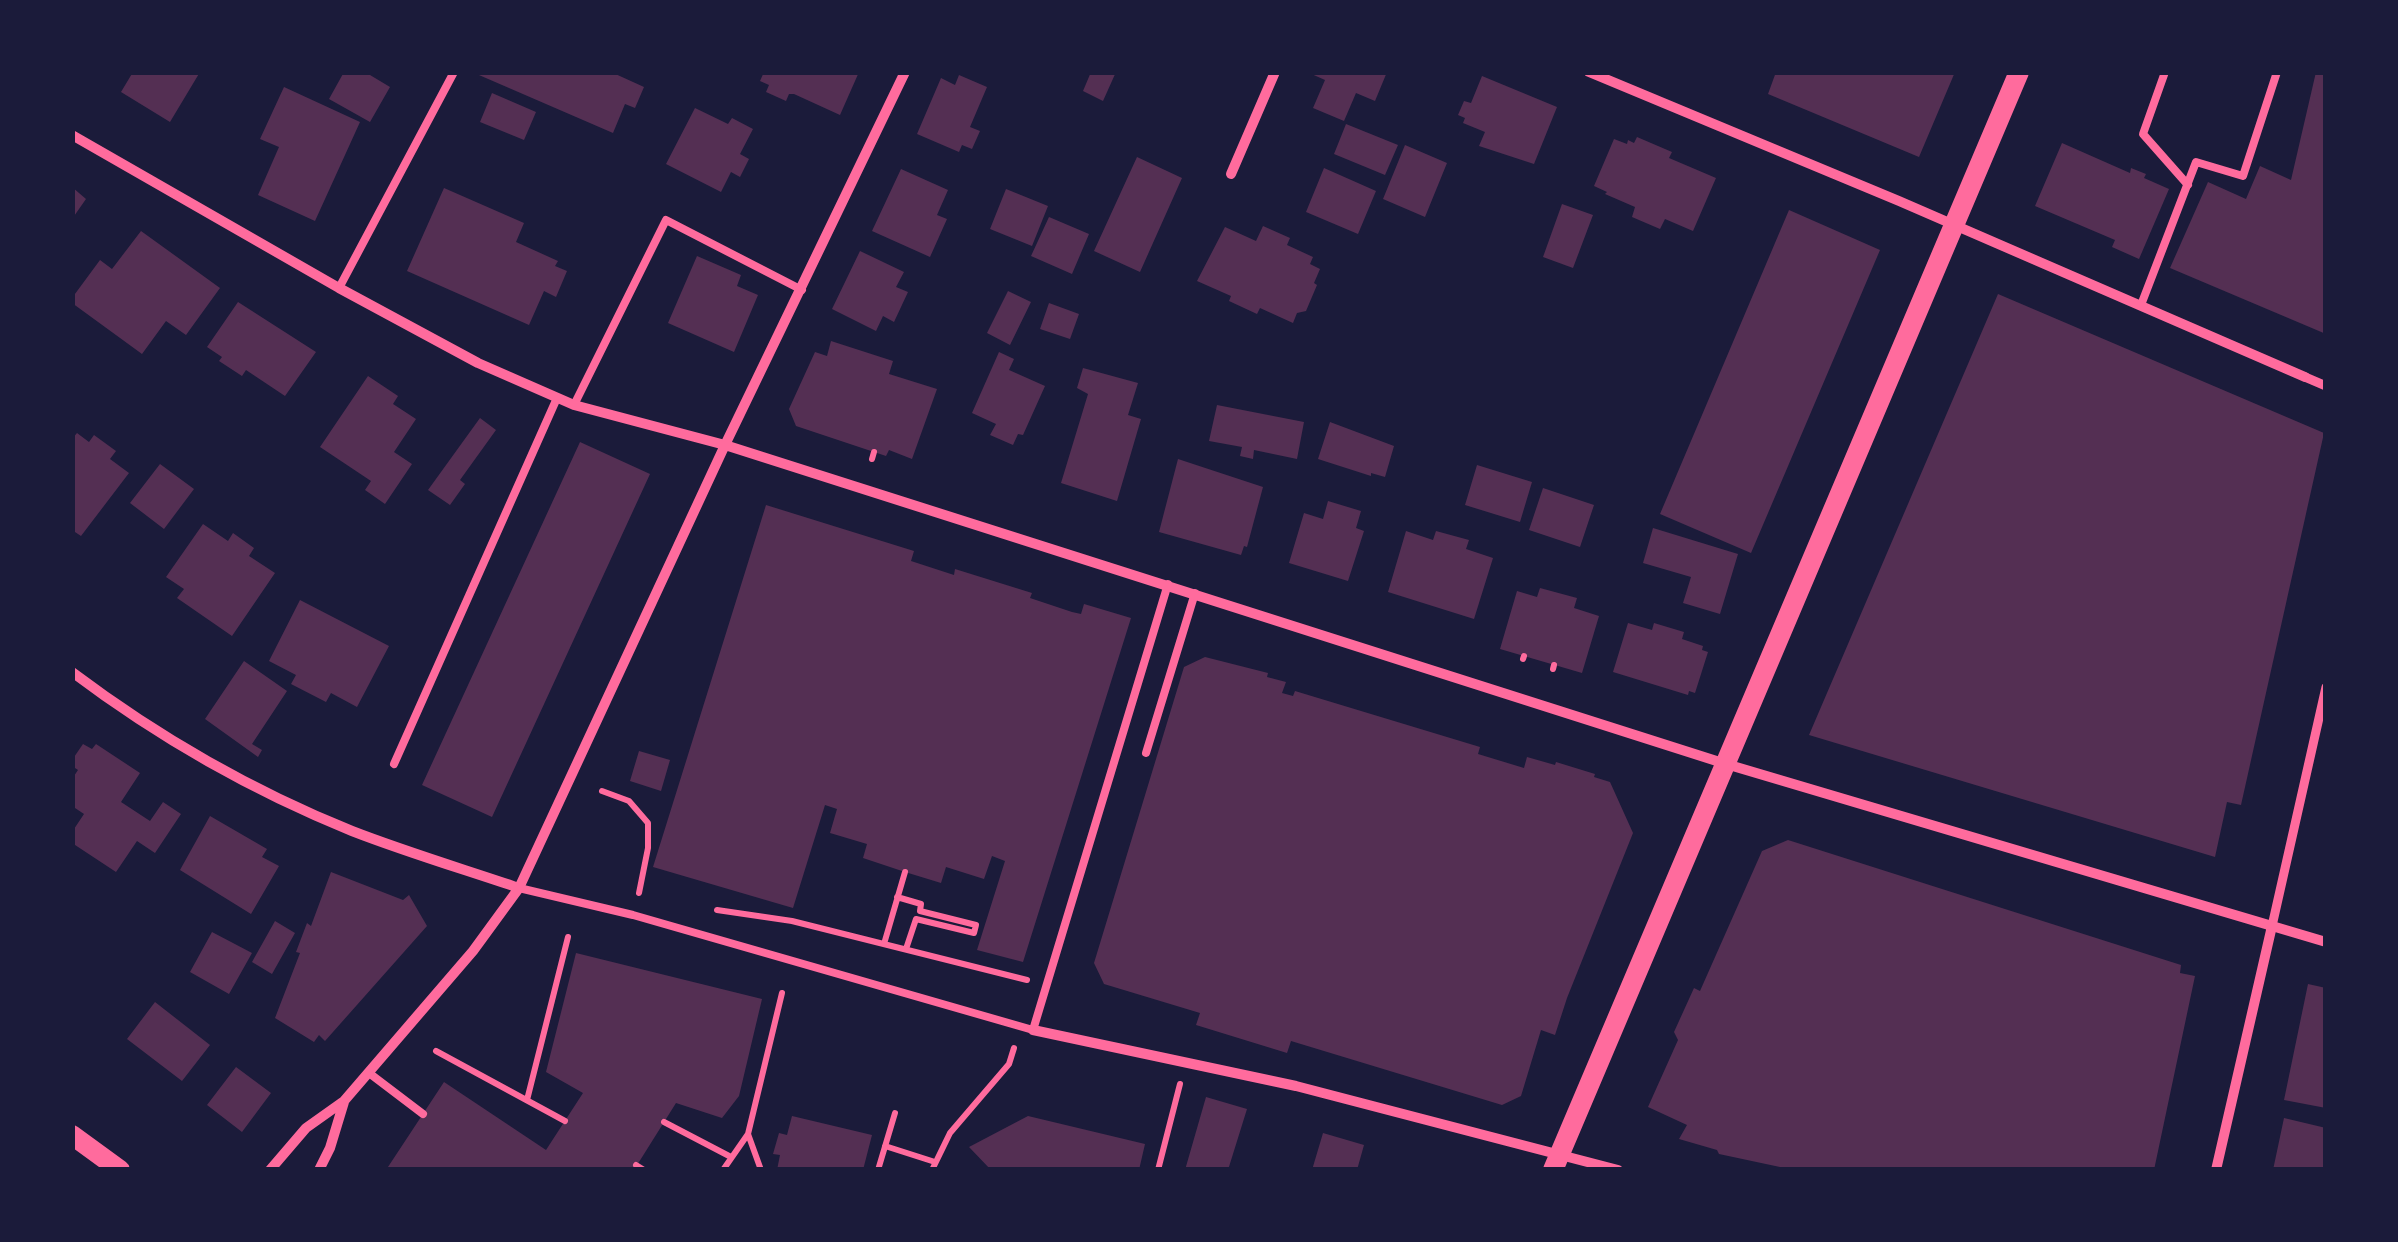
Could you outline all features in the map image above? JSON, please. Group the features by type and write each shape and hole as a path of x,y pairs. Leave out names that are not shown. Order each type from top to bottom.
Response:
{"main road":[{"path":"1556,1162 2019,72"},
{"path":"72,1135 120,1170"}],"street":[{"path":"270,1170 306,1128 344,1101 369,1073 473,952 519,888 904,72"},
{"path":"1231,174 1274,72"},
{"path":"1589,72 1955,224 2326,386"},
{"path":"72,135 339,288 478,363 574,406 725,445 1726,764 2326,942"},
{"path":"72,672 107,698 228,772 351,830 519,888"},
{"path":"2216,1170 2326,688"},
{"path":"1033,1030 1296,1086 1556,1162 1618,1170"},
{"path":"319,1170 344,1101"}],"lane":[{"path":"339,288 454,72"},
{"path":"2164,72 2143,134 2188,184"},
{"path":"2140,306 2196,162 2242,176 2277,72"},
{"path":"574,406 666,220 802,290"},
{"path":"394,764 557,398"},
{"path":"519,888 633,915 1033,1030 1168,584"},
{"path":"1146,753 1195,594"},
{"path":"369,1073 424,1114"}],"path":[{"path":"602,791 629,801 648,824 648,848 638,898 627,896"},
{"path":"884,944 905,872"},
{"path":"898,897 921,904 920,911 976,925 974,933 916,919 906,949"},
{"path":"715,910 792,921 1033,981"},
{"path":"527,1100 568,938"},
{"path":"722,1170 748,1134 782,993"},
{"path":"885,1146 935,1166 950,1133 1009,1064 1021,1026"},
{"path":"436,1051 565,1121"},
{"path":"1158,1170 1180,1084"},
{"path":"878,1170 895,1113"},
{"path":"664,1122 731,1157"},
{"path":"748,1134 761,1170"}],"building":[{"path":"133,72 200,72 170,122 121,92"},
{"path":"344,72 365,72 390,87 370,122 329,99"},
{"path":"472,72 611,72 644,87 635,108 625,104 613,133"},
{"path":"764,72 859,72 840,115 794,94 789,94 786,101 766,92 769,85 760,81"},
{"path":"1091,72 1116,72 1103,101 1083,91"},
{"path":"1307,72 1387,72 1375,101 1356,93 1344,121 1313,108 1325,80"},
{"path":"1776,72 1955,72 1919,157 1768,94"},
{"path":"2316,72 2326,72 2326,334 2170,268 2208,182 2246,199 2260,166 2291,180"},
{"path":"959,75 987,87 970,127 980,131 972,149 962,145 959,152 917,134 941,78 955,85"},
{"path":"1482,76 1557,107 1534,164 1479,146 1485,132 1463,123 1465,118 1458,115 1464,101 1471,103"},
{"path":"284,87 360,122 315,221 258,195 279,147 260,139"},
{"path":"492,93 536,112 524,140 480,122"},
{"path":"695,108 728,124 732,118 753,129 740,154 749,159 740,177 731,172 721,192 666,164"},
{"path":"1346,124 1398,145 1385,175 1334,154"},
{"path":"1637,137 1672,152 1669,158 1716,178 1693,231 1665,219 1660,229 1632,217 1635,207 1594,186 1614,139 1627,144 1628,140 1634,143"},
{"path":"2062,143 2130,173 2131,168 2146,174 2144,178 2169,189 2139,259 2112,247 2115,240 2035,206"},
{"path":"1405,145 1447,163 1425,217 1383,199"},
{"path":"1137,157 1182,178 1140,272 1094,251"},
{"path":"1324,168 1376,191 1358,234 1306,212"},
{"path":"901,169 948,190 937,215 947,219 930,257 872,231"},
{"path":"72,187 86,199 72,219"},
{"path":"444,188 524,223 516,242 558,261 555,266 567,271 556,297 544,291 529,325 407,271"},
{"path":"1006,189 1048,206 1032,246 990,229"},
{"path":"1562,204 1593,215 1573,268 1543,257"},
{"path":"1789,210 1880,250 1751,553 1660,514"},
{"path":"1049,217 1089,234 1072,274 1031,256"},
{"path":"1263,226 1290,238 1287,245 1313,257 1310,264 1320,269 1306,311 1297,313 1293,323 1260,308 1257,314 1229,301 1231,296 1197,281 1225,227 1256,241"},
{"path":"141,231 220,288 186,335 166,321 142,354 72,303 100,260 112,269"},
{"path":"860,251 904,272 896,287 908,292 894,322 883,316 876,331 832,309"},
{"path":"697,256 741,275 737,286 758,295 734,352 668,323"},
{"path":"1008,291 1031,302 1010,345 987,333"},
{"path":"1998,294 2324,433 2241,805 2227,802 2215,857 1809,735"},
{"path":"238,302 316,352 285,396 246,370 242,376 219,361 222,357 207,347"},
{"path":"1049,303 1079,314 1070,339 1040,329"},
{"path":"831,341 893,361 889,374 937,389 912,459 889,450 886,456 796,426 789,409 815,352 827,356"},
{"path":"999,352 1014,359 1009,370 1045,386 1023,435 1018,434 1013,445 990,435 996,424 972,413"},
{"path":"1083,368 1138,383 1128,415 1141,419 1117,501 1061,483 1088,394 1077,388"},
{"path":"368,376 398,396 393,404 416,419 394,452 412,464 385,504 365,490 371,481 320,447"},
{"path":"1217,405 1304,422 1297,459 1254,450 1253,459 1240,456 1242,447 1209,441"},
{"path":"480,418 496,430 460,480 465,484 450,505 428,490"},
{"path":"1330,422 1394,446 1385,477 1318,459"},
{"path":"77,433 89,442 94,435 116,451 110,459 129,473 81,536 72,530 72,439"},
{"path":"580,442 650,474 492,817 422,785"},
{"path":"1178,459 1263,487 1247,547 1241,555 1159,532"},
{"path":"160,464 194,489 164,529 130,503"},
{"path":"1477,465 1532,482 1520,522 1465,505"},
{"path":"1543,488 1594,505 1580,547 1529,530"},
{"path":"1328,501 1361,511 1356,528 1364,531 1348,581 1289,563 1304,513 1323,519"},
{"path":"766,505 914,551 911,561 954,575 955,569 1032,593 1030,598 1072,612 1081,614 1084,604 1131,618 1023,962 977,950 1005,861 992,856 984,879 946,867 941,883 905,872 863,858 867,844 830,833 837,809 825,805 793,908 653,867"},
{"path":"203,524 228,541 233,533 254,548 249,556 275,573 232,636 177,598 184,589 166,577"},
{"path":"1653,528 1738,554 1720,614 1683,603 1691,577 1643,563"},
{"path":"1406,531 1433,540 1436,531 1469,540 1466,549 1493,558 1474,619 1388,592"},
{"path":"1540,588 1577,598 1574,608 1599,616 1582,673 1500,649 1517,591 1537,597"},
{"path":"300,600 389,646 357,707 331,693 326,702 291,684 296,675 269,661"},
{"path":"1628,623 1652,630 1654,623 1684,632 1682,639 1703,646 1702,650 1708,652 1695,693 1689,691 1688,695 1613,672"},
{"path":"1205,657 1268,673 1267,677 1286,682 1282,693 1293,696 1295,691 1480,747 1478,754 1524,768 1527,757 1555,765 1556,762 1610,782 1633,833 1555,1035 1541,1030 1521,1096 1502,1105 1291,1041 1287,1053 1196,1025 1200,1013 1104,984 1094,963 1184,667"},
{"path":"244,661 287,691 252,744 262,750 258,757 205,719"},
{"path":"83,744 92,749 96,744 140,773 121,802 150,821 163,802 181,814 155,853 137,841 116,872 72,843 72,832 84,814 72,806 72,779 78,770 72,766 72,760"},
{"path":"639,751 670,760 661,791 630,781"},
{"path":"210,816 267,849 262,857 279,866 251,914 180,870"},
{"path":"1788,840 2181,965 2180,973 2195,976 2154,1170 1794,1170 1719,1154 1717,1150 1679,1139 1687,1125 1648,1107 1678,1040 1674,1032 1694,988 1700,991 1762,851"},
{"path":"331,872 403,900 409,895 427,926 325,1041 319,1035 314,1042 275,1018 307,923 311,926"},
{"path":"275,921 295,933 272,974 252,962"},
{"path":"212,932 252,953 229,994 190,972"},
{"path":"576,953 762,999 739,1096 722,1118 676,1103 634,1170 386,1170 444,1082 546,1150 583,1093 546,1072"},
{"path":"2308,984 2326,988 2326,1108 2284,1100"},
{"path":"155,1002 210,1045 182,1081 127,1039"},
{"path":"236,1067 271,1093 242,1132 207,1105"},
{"path":"1206,1097 1247,1109 1228,1170 1185,1170"},
{"path":"792,1116 872,1135 863,1170 777,1170 780,1155 773,1154 779,1133 787,1135"},
{"path":"1028,1116 1145,1144 1139,1170 991,1170 969,1147"},
{"path":"2284,1118 2326,1128 2326,1170 2273,1170"},
{"path":"1323,1133 1364,1145 1357,1170 1312,1170"}]}
